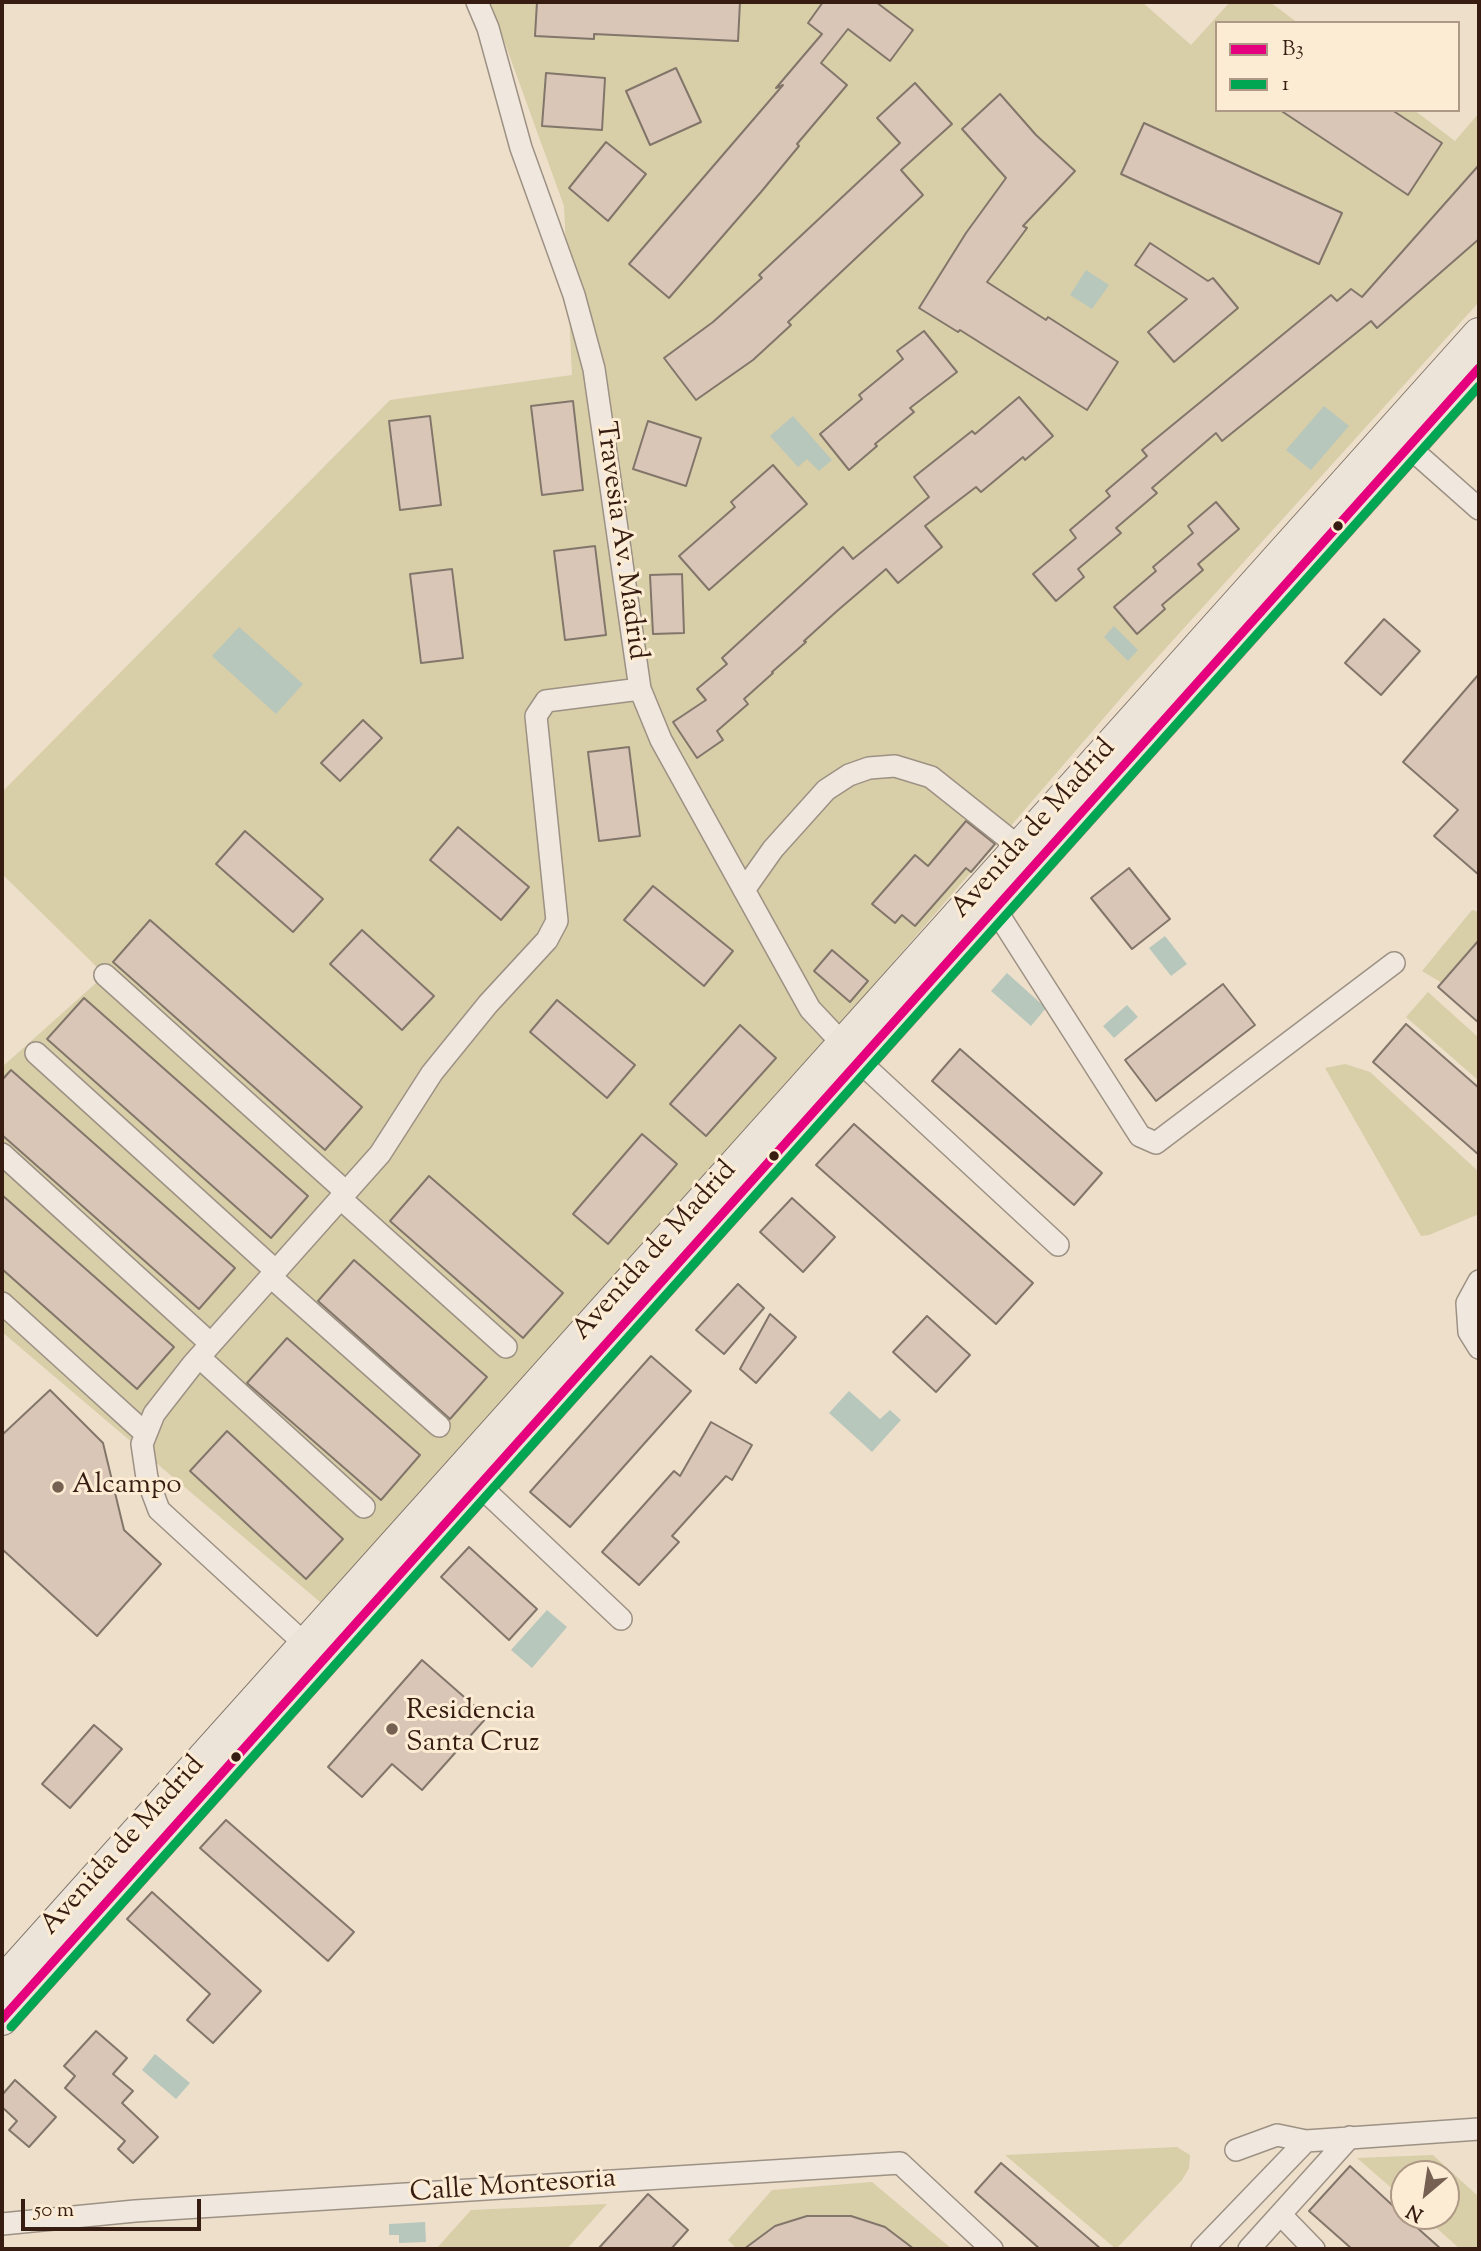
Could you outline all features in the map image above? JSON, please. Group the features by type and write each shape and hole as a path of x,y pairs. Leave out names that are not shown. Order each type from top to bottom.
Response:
{"main road":[{"name":"Avenida de Madrid","path":"2,2019 479,1485 851,1053 1019,847 1479,334"},
{"name":"Avenida de Madrid","path":"2,1983 305,1644 851,1053 995,909 1479,368"}],"street":[{"name":"Travesia Av. Madrid","path":"477,2 488,28 521,148 574,295 594,369 640,690 662,740 810,1009 851,1053 1058,1245"},
{"path":"1409,447 1479,509"},
{"path":"305,1644 159,1510 147,1478 142,1444 154,1414 205,1351 380,1154 432,1073 488,1004 547,940 558,921 536,716 546,701 640,690"},
{"path":"744,890 773,849 826,790 849,775 869,768 895,766 931,776 1019,847"},
{"path":"995,909 1140,1136 1156,1143 1394,963"},
{"path":"105,975 506,1347"},
{"path":"36,1053 439,1426"},
{"path":"2,1154 364,1507"},
{"path":"1479,1281 1467,1303 1469,1332 1479,1348"},
{"path":"2,1303 146,1434"},
{"path":"479,1485 621,1619"},
{"path":"1236,2150 1277,2135 1306,2141 1479,2129"},
{"path":"1249,2249 1350,2137"},
{"path":"1202,2249 1306,2141"},
{"name":"Calle Montesoria","path":"2,2224 135,2211 900,2164 992,2249"},
{"path":"1281,2215 1314,2249"}],"shaded area":[{"path":"490,2 1142,2 1191,45 1230,2 1270,2 1295,21 1215,21 1215,112 1417,112 1455,141 1479,113 1479,302 1127,691 333,1613 2,1332 2,1067 105,975 2,874 2,792 390,400 572,375 564,206"},
{"path":"1086,270 1109,285 1092,309 1070,295"},
{"path":"1324,406 1349,426 1311,470 1286,450"},
{"path":"793,416 832,460 819,471 807,459 798,467 770,436"},
{"path":"1114,626 1138,650 1128,661 1104,637"},
{"path":"239,627 303,684 276,714 212,656"},
{"path":"1472,910 1479,912 1479,956 1472,949 1442,983 1422,971"},
{"path":"1165,936 1187,964 1171,976 1149,948"},
{"path":"1007,973 1046,1008 1031,1026 991,991"},
{"path":"1428,992 1479,1038 1479,1081 1406,1017"},
{"path":"1127,1005 1138,1017 1114,1038 1103,1026"},
{"path":"1345,1064 1370,1072 1479,1172 1479,1214 1421,1236 1325,1068"},
{"path":"849,1391 880,1419 890,1410 901,1420 872,1452 829,1413"},
{"path":"547,1610 567,1627 532,1668 511,1650"},
{"path":"155,2054 190,2083 176,2099 142,2070"},
{"path":"1177,2147 1190,2155 1189,2168 1182,2180 1116,2249 1005,2155"},
{"path":"1433,2155 1438,2160 1390,2160 1390,2187 1357,2158"},
{"path":"1460,2180 1479,2197 1479,2249 1460,2249 1439,2230 1460,2230"},
{"path":"872,2182 952,2249 914,2249 885,2227 851,2216 807,2216 775,2226 744,2249 737,2249 728,2240 772,2190"},
{"path":"607,2204 567,2249 436,2249 471,2210"},
{"path":"425,2222 426,2242 399,2243 399,2235 389,2235 389,2224"}],"building":[{"path":"537,2 740,2 738,41 594,34 594,39 535,36"},
{"path":"823,2 876,2 913,30 890,61 848,29 821,63 847,85 761,192 669,298 629,264 783,85 776,88 822,34 808,23"},
{"path":"676,68 701,122 650,145 626,91"},
{"path":"546,73 605,78 602,130 542,126"},
{"path":"915,83 952,124 901,170 923,195 788,322 791,325 753,360 696,400 664,358 713,322 762,278 759,275 900,143 877,118"},
{"path":"1000,94 1036,135 1075,171 1023,226 1027,228 987,282 1118,362 1087,410 960,330 958,332 919,308 966,233 1006,178 962,129"},
{"path":"1283,112 1395,112 1442,143 1408,195"},
{"path":"1144,123 1342,213 1319,264 1121,174"},
{"path":"606,142 646,174 608,221 569,188"},
{"path":"1479,165 1479,239 1377,328 1371,321 1222,441 1216,433 1152,488 1157,493 1116,528 1121,533 1078,569 1084,577 1056,601 1033,574 1076,538 1070,530 1110,496 1106,491 1147,456 1142,450 1331,295 1337,301 1351,289 1362,297"},
{"path":"1150,243 1208,281 1213,278 1238,308 1174,362 1148,332 1187,299 1135,265"},
{"path":"924,331 957,372 910,408 914,412 849,470 820,434 862,399 859,395 903,359 897,351"},
{"path":"1019,397 1053,436 981,492 976,487 925,526 942,547 898,583 886,569 837,611 744,699 748,704 717,731 723,740 697,758 673,722 706,700 697,689 727,664 722,658 843,547 853,559 929,497 914,477 972,431 975,434"},
{"path":"573,401 583,490 542,495 531,406"},
{"path":"430,416 441,505 400,510 389,421"},
{"path":"648,421 701,438 686,486 633,469"},
{"path":"773,465 807,504 709,590 679,556 735,507 731,502"},
{"path":"1216,502 1239,529 1198,564 1203,570 1162,605 1165,609 1137,634 1114,607 1156,571 1153,567 1193,533 1188,526"},
{"path":"595,546 606,635 565,640 554,551"},
{"path":"452,569 463,658 421,663 410,574"},
{"path":"682,574 684,633 653,634 650,575"},
{"path":"1384,619 1420,651 1381,695 1345,663"},
{"path":"1479,674 1479,875 1434,836 1458,810 1403,762"},
{"path":"363,720 382,738 340,781 321,763"},
{"path":"629,747 640,836 599,841 588,752"},
{"path":"966,821 995,844 971,872 966,868 915,926 902,915 895,923 872,904 915,855 928,866"},
{"path":"458,827 529,887 501,920 430,860"},
{"path":"245,831 323,899 293,932 216,864"},
{"path":"1129,868 1170,919 1132,949 1091,898"},
{"path":"653,886 733,951 704,986 624,920"},
{"path":"150,920 362,1107 325,1150 113,962"},
{"path":"362,930 434,996 402,1030 330,964"},
{"path":"1479,940 1479,1023 1438,987"},
{"path":"832,950 868,981 850,1002 814,971"},
{"path":"1223,984 1255,1025 1156,1101 1125,1060"},
{"path":"84,998 308,1196 271,1238 47,1039"},
{"path":"557,1000 635,1065 607,1098 530,1032"},
{"path":"1406,1024 1479,1088 1479,1155 1373,1062"},
{"path":"740,1025 776,1058 706,1136 670,1104"},
{"path":"960,1049 1102,1173 1074,1205 932,1081"},
{"path":"11,1070 235,1268 199,1309 2,1135 2,1080"},
{"path":"854,1124 1033,1283 996,1324 816,1165"},
{"path":"642,1134 677,1164 608,1244 573,1214"},
{"path":"429,1176 563,1293 523,1338 390,1221"},
{"path":"2,1195 174,1347 137,1389 2,1269"},
{"path":"792,1198 835,1237 803,1272 760,1232"},
{"path":"354,1260 487,1377 450,1419 318,1301"},
{"path":"738,1284 764,1308 724,1354 696,1330"},
{"path":"770,1314 796,1337 756,1383 740,1369"},
{"path":"927,1316 970,1355 936,1392 893,1352"},
{"path":"287,1338 420,1455 381,1500 247,1383"},
{"path":"651,1356 691,1391 570,1527 530,1492"},
{"name":"Alcampo","path":"50,1390 103,1443 124,1530 161,1564 97,1636 2,1549 2,1435"},
{"path":"711,1422 752,1445 732,1480 726,1476 672,1536 679,1542 639,1585 602,1552 674,1471 680,1476"},
{"path":"227,1431 343,1539 306,1579 190,1471"},
{"path":"469,1547 537,1609 509,1640 441,1577"},
{"name":"Residencia Santa Cruz","path":"422,1660 487,1717 422,1790 392,1764 362,1797 328,1767"},
{"path":"94,1725 122,1749 70,1808 42,1784"},
{"path":"226,1820 354,1932 328,1961 200,1848"},
{"path":"152,1892 261,1991 213,2043 187,2020 210,1994 127,1919"},
{"path":"96,2031 127,2058 113,2074 133,2091 122,2103 158,2137 133,2163 118,2149 125,2141 65,2088 75,2076 64,2066"},
{"path":"15,2080 56,2117 29,2147 9,2130 17,2121 2,2107 2,2095"},
{"path":"1001,2163 1101,2249 1040,2249 975,2192"},
{"path":"1350,2166 1390,2203 1390,2230 1420,2230 1441,2249 1352,2249 1309,2211"},
{"path":"648,2194 688,2230 671,2249 598,2249"},
{"path":"807,2216 851,2216 885,2227 914,2249 744,2249 775,2226"}],"transit line":[{"name":"B3","path":"2,2019 1479,368"},
{"name":"1","path":"11,2027 1479,386"}],"place":[{"name":"Alcampo","path":"58,1487"},
{"name":"Residencia Santa Cruz","path":"392,1729"}]}
